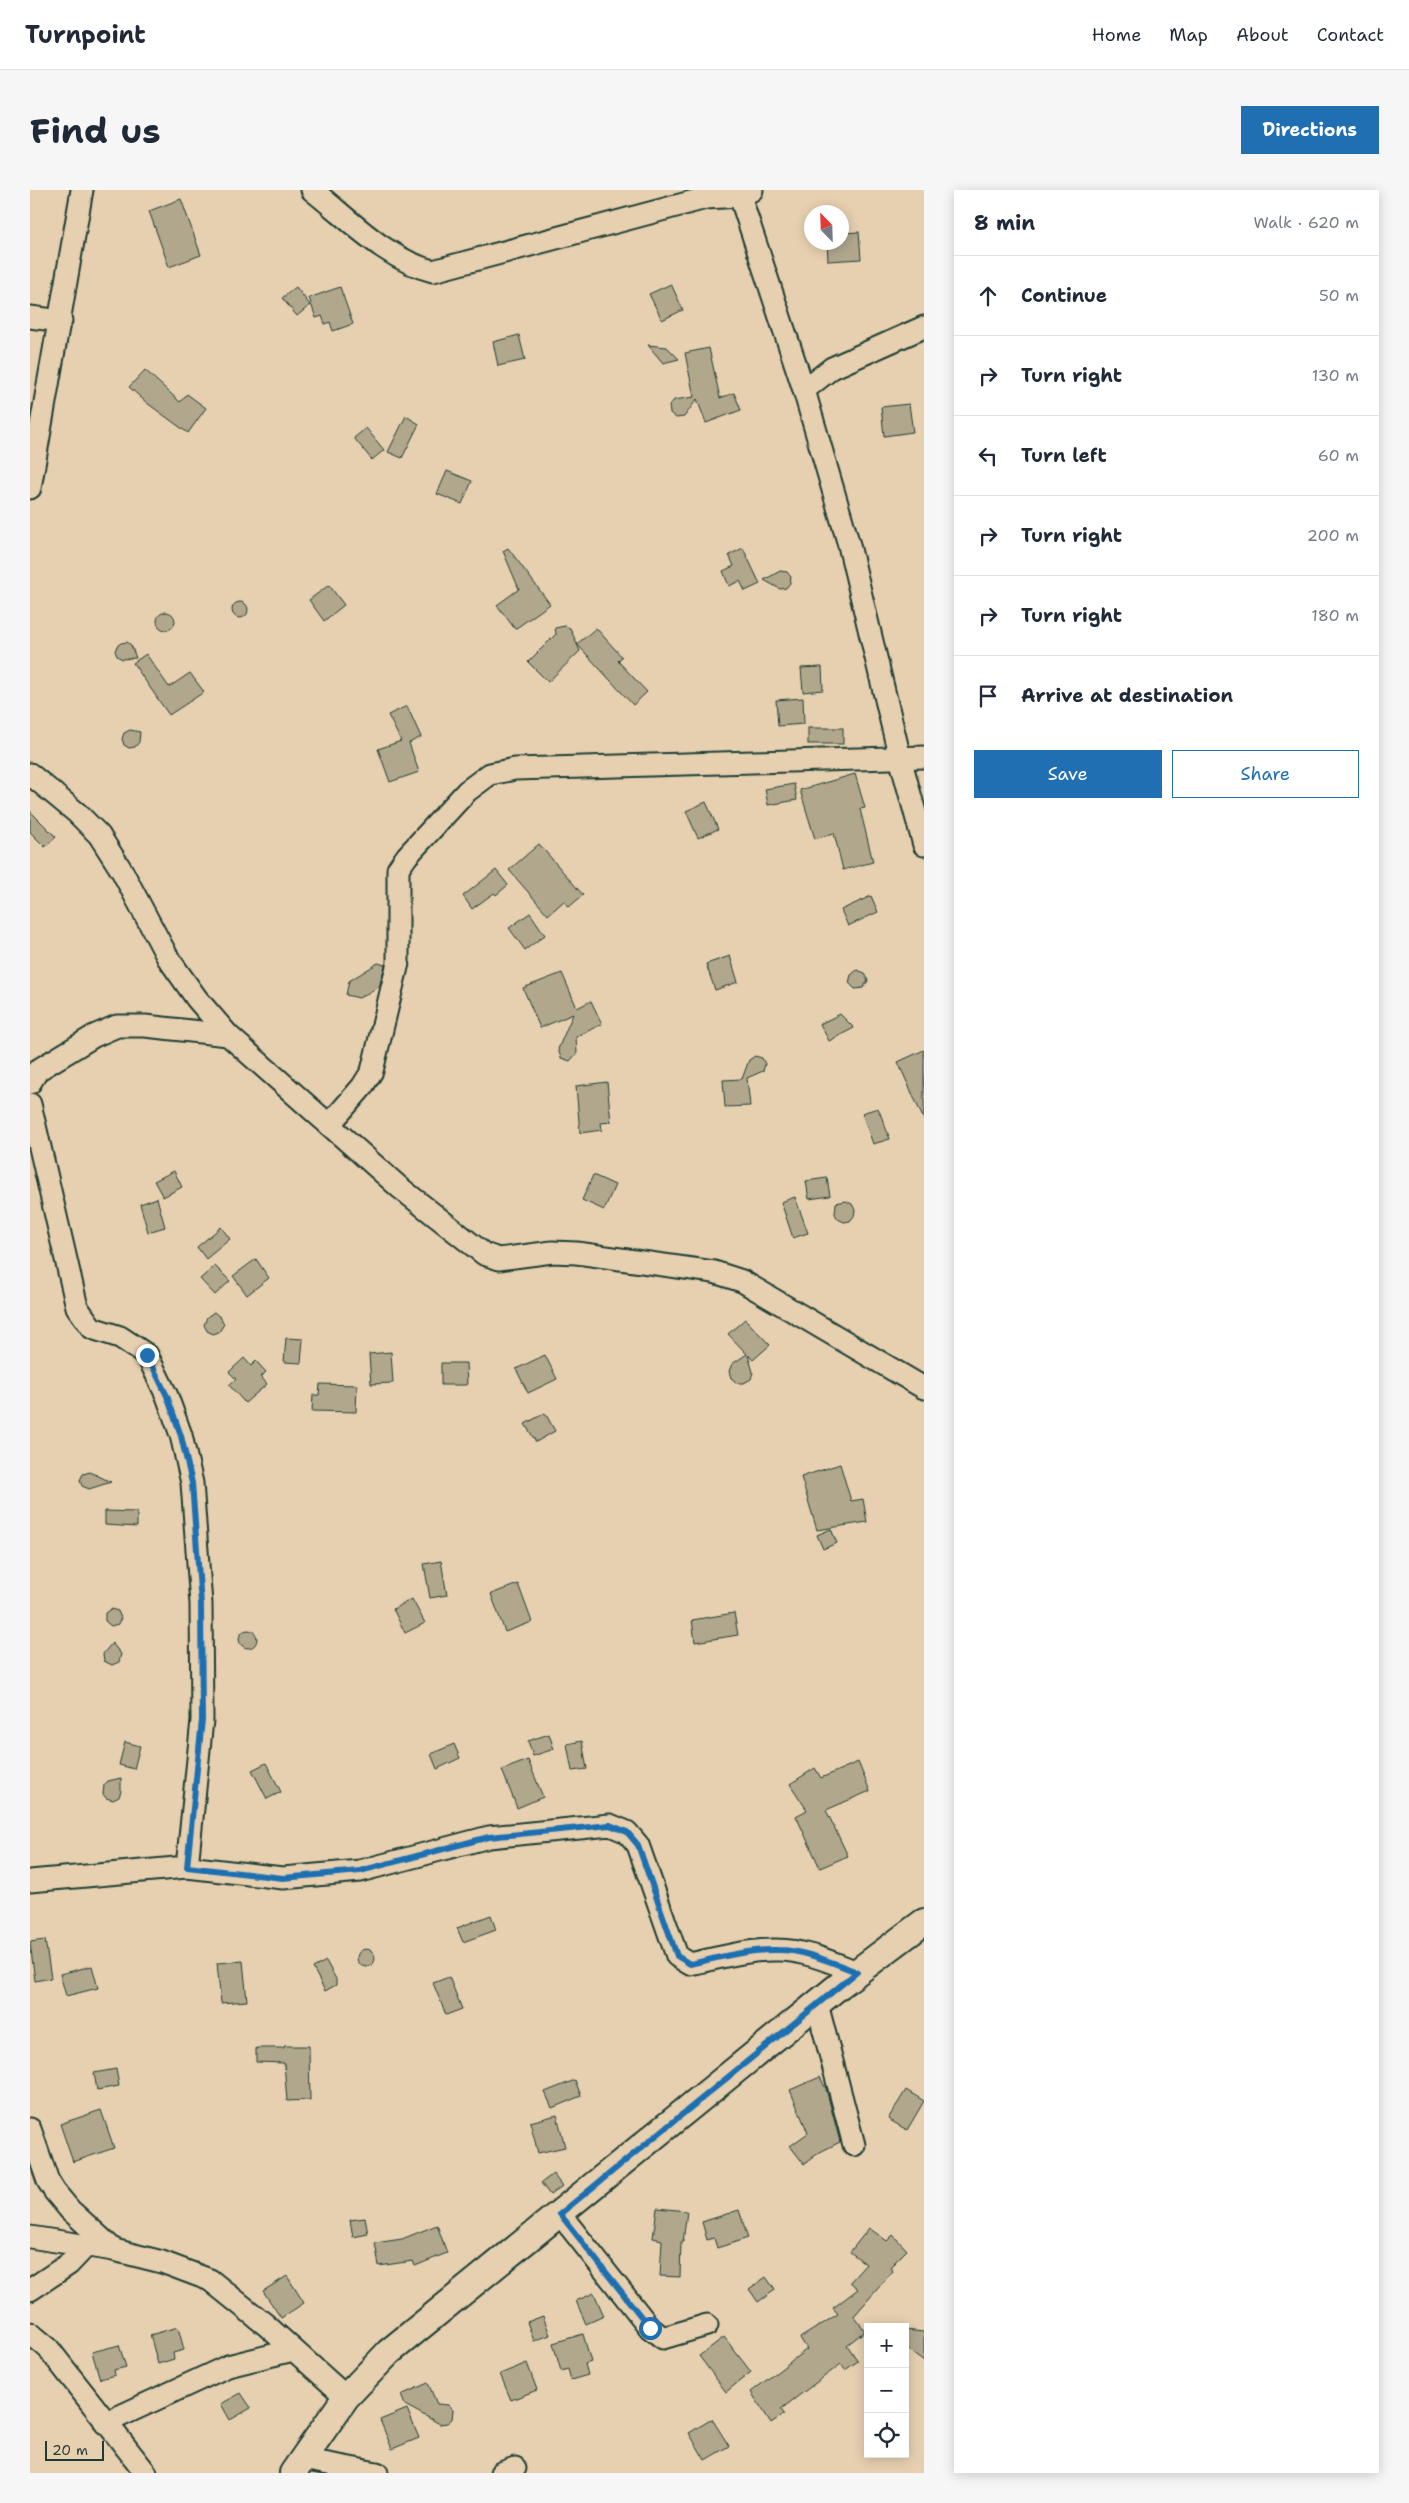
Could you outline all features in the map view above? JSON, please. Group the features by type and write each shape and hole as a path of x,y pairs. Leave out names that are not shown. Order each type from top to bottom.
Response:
{"street":[{"path":"30,488 61,322 82,190"},
{"path":"312,190 393,254 414,266 434,271 706,198 744,192 849,545 900,758 924,845"},
{"path":"30,318 61,322"},
{"path":"804,390 832,368 924,327"},
{"path":"330,1124 362,1087 372,1071 398,963 398,870 407,856 467,791 490,774 516,769 924,757"},
{"path":"30,774 77,813 98,835 122,871 168,958 196,999 228,1035 399,1187 484,1254 499,1259 552,1252 577,1253 714,1272 742,1281 924,1388"},
{"path":"30,1083 38,1070 94,1036 117,1026 145,1026 228,1035"},
{"path":"30,1104 77,1307 92,1328 120,1337 147,1355 167,1396 178,1428 192,1483 201,1604 202,1720 187,1867"},
{"path":"30,1882 187,1867 283,1878 360,1871 489,1837 610,1825 627,1832 638,1845 677,1956 690,1964 742,1953 779,1950 817,1957 857,1972"},
{"path":"377,2473 298,2466 346,2397 389,2352 817,2004 924,1922"},
{"path":"817,2004 854,2145"},
{"path":"30,2129 48,2181 55,2192 70,2210 114,2250"},
{"path":"560,2214 650,2328 663,2338 707,2325"},
{"path":"30,2237 114,2250 162,2262 210,2280 241,2303 346,2397"},
{"path":"30,2290 69,2264 87,2245"},
{"path":"30,2333 48,2348 146,2473"},
{"path":"105,2423 228,2366 293,2350"}],"building":[{"path":"181,199 201,255 169,267 149,211"},
{"path":"859,232 861,259 828,261 827,250 849,250 849,233"},
{"path":"671,284 683,310 662,320 649,294"},
{"path":"296,287 310,305 297,316 282,298"},
{"path":"340,287 353,324 333,331 330,322 325,324 322,316 316,318 309,298"},
{"path":"519,335 525,360 498,366 493,342"},
{"path":"648,345 667,347 679,359 663,363"},
{"path":"709,348 720,398 734,393 741,410 706,423 697,399 684,417 676,418 670,413 669,406 674,400 694,397 685,353"},
{"path":"145,370 180,402 187,394 206,408 188,433 147,403 129,387"},
{"path":"909,404 913,432 884,436 881,407"},
{"path":"406,416 419,424 402,458 388,452"},
{"path":"366,428 384,450 372,460 354,438"},
{"path":"447,471 472,481 462,504 437,494"},
{"path":"508,548 550,604 515,629 497,605 519,589 503,551"},
{"path":"743,548 760,584 745,591 740,581 729,586 723,571 734,566 729,555"},
{"path":"780,571 787,572 791,577 790,583 786,588 780,589 764,580"},
{"path":"329,585 344,605 324,621 309,600"},
{"path":"237,602 243,602 248,607 246,616 237,618 232,613 232,607"},
{"path":"166,612 172,615 175,621 172,627 166,630 160,627 157,621 160,615"},
{"path":"565,626 570,628 580,651 548,682 528,662 556,634 555,628"},
{"path":"596,628 622,657 618,661 647,692 633,705 577,644"},
{"path":"127,642 131,645 136,658 122,659 117,656 115,651 117,646"},
{"path":"146,654 169,687 190,673 204,692 169,715 133,663"},
{"path":"822,667 823,690 803,692 801,668"},
{"path":"803,698 804,724 778,726 776,700"},
{"path":"407,706 421,737 409,743 419,772 390,782 378,749 401,741 388,715"},
{"path":"808,728 843,728 843,744 808,744"},
{"path":"130,730 140,732 139,742 135,747 129,748 124,745 122,739 124,733"},
{"path":"855,774 865,808 860,809 873,862 843,870 834,833 815,839 800,790"},
{"path":"794,784 797,800 768,805 765,789"},
{"path":"706,802 718,829 698,838 686,811"},
{"path":"30,811 56,837 45,847 30,832"},
{"path":"539,844 583,895 569,907 564,901 548,915 509,870"},
{"path":"496,870 508,885 496,895 494,893 472,909 463,896"},
{"path":"871,896 878,912 848,926 841,910"},
{"path":"530,913 545,935 525,950 509,928"},
{"path":"730,956 738,982 715,990 706,964"},
{"path":"378,963 385,965 379,987 359,998 346,995 349,981"},
{"path":"857,970 865,973 868,981 863,988 855,989 849,983 851,975"},
{"path":"562,973 577,1008 591,1001 602,1024 576,1037 577,1053 570,1061 561,1058 558,1049 573,1014 540,1028 523,988"},
{"path":"840,1014 854,1028 829,1041 820,1024"},
{"path":"924,1050 924,1120 898,1062"},
{"path":"755,1056 762,1058 765,1064 763,1071 747,1078 750,1106 725,1107 723,1080 742,1079 749,1060"},
{"path":"607,1082 611,1122 601,1123 602,1130 580,1133 576,1086"},
{"path":"878,1108 890,1139 873,1144 862,1113"},
{"path":"174,1171 182,1187 163,1197 154,1181"},
{"path":"593,1175 615,1185 604,1210 582,1200"},
{"path":"827,1178 830,1196 809,1199 806,1181"},
{"path":"795,1197 808,1233 793,1238 781,1202"},
{"path":"157,1198 165,1227 148,1232 140,1204"},
{"path":"846,1201 852,1204 855,1210 854,1216 850,1221 844,1222 838,1219 835,1214 836,1203"},
{"path":"221,1227 230,1239 206,1259 197,1247"},
{"path":"256,1259 269,1278 247,1295 233,1276"},
{"path":"215,1266 230,1281 215,1295 200,1279"},
{"path":"214,1312 221,1318 224,1324 219,1332 213,1334 207,1331 204,1325 207,1317"},
{"path":"745,1319 770,1345 753,1360 748,1355 753,1372 751,1379 744,1383 737,1383 731,1378 729,1371 732,1364 747,1354 728,1334"},
{"path":"286,1338 303,1339 301,1363 284,1362"},
{"path":"391,1352 393,1383 371,1384 369,1354"},
{"path":"545,1355 557,1379 528,1393 516,1369"},
{"path":"244,1358 251,1366 256,1361 266,1372 261,1377 267,1384 245,1403 229,1385 236,1379 229,1372"},
{"path":"441,1363 466,1363 467,1385 441,1385"},
{"path":"320,1384 357,1385 356,1412 312,1411 313,1395 319,1395"},
{"path":"545,1413 555,1431 536,1442 525,1424"},
{"path":"840,1464 851,1501 863,1499 867,1522 817,1530 801,1477"},
{"path":"90,1472 111,1482 89,1489 82,1486 80,1480 83,1474"},
{"path":"105,1511 137,1512 137,1527 105,1525"},
{"path":"831,1529 837,1543 823,1549 817,1535"},
{"path":"441,1561 447,1595 430,1598 424,1564"},
{"path":"518,1584 532,1622 505,1632 491,1594"},
{"path":"412,1599 425,1623 405,1633 393,1609"},
{"path":"111,1609 118,1611 121,1618 118,1624 111,1626 105,1621 105,1613"},
{"path":"734,1613 738,1635 695,1642 692,1620"},
{"path":"244,1630 252,1630 257,1635 255,1646 244,1648 239,1643 239,1635"},
{"path":"112,1643 121,1654 119,1662 112,1665 104,1661 103,1654"},
{"path":"549,1734 554,1749 533,1756 528,1741"},
{"path":"582,1741 587,1769 572,1771 567,1744"},
{"path":"125,1742 140,1746 134,1769 119,1765"},
{"path":"454,1744 460,1758 437,1769 431,1754"},
{"path":"528,1760 543,1797 517,1808 502,1770"},
{"path":"858,1762 870,1791 826,1810 848,1856 820,1868 796,1816 807,1810 790,1784 815,1768 821,1778"},
{"path":"266,1763 281,1792 267,1799 252,1770"},
{"path":"121,1778 119,1797 113,1800 106,1798 103,1794 104,1785 108,1781"},
{"path":"491,1915 496,1930 463,1942 457,1928"},
{"path":"45,1940 51,1978 35,1981 30,1942"},
{"path":"362,1949 370,1949 375,1954 373,1965 362,1967 357,1962 357,1954"},
{"path":"243,1961 247,2001 221,2003 217,1963"},
{"path":"326,1961 336,1979 336,1985 325,1991 313,1968"},
{"path":"92,1966 98,1988 66,1996 60,1974"},
{"path":"449,1977 462,2009 446,2015 433,1983"},
{"path":"284,2046 309,2046 310,2100 287,2101 284,2063 256,2062 256,2048 284,2048"},
{"path":"116,2069 119,2086 97,2090 94,2073"},
{"path":"820,2077 826,2089 840,2142 820,2152 804,2164 790,2146 808,2133 790,2090"},
{"path":"575,2080 581,2096 552,2108 545,2092"},
{"path":"906,2090 924,2101 907,2130 888,2119"},
{"path":"101,2110 114,2148 73,2162 60,2124"},
{"path":"557,2115 565,2147 538,2153 530,2122"},
{"path":"553,2174 562,2186 550,2195 541,2183"},
{"path":"657,2208 687,2211 683,2242 681,2242 680,2277 660,2276 662,2240 653,2238"},
{"path":"739,2210 748,2238 717,2248 714,2238 707,2240 702,2222"},
{"path":"365,2218 368,2234 353,2237 350,2220"},
{"path":"437,2225 447,2253 415,2266 413,2261 379,2266 375,2243 402,2239"},
{"path":"869,2228 887,2241 893,2235 907,2250 890,2267 893,2271 854,2316 864,2332 847,2345 858,2361 845,2370 841,2364 781,2409 784,2414 771,2423 751,2392 807,2349 800,2338 838,2314 833,2308 858,2289 850,2282 866,2264 850,2252"},
{"path":"287,2276 304,2303 281,2318 263,2291"},
{"path":"766,2277 775,2290 758,2302 749,2289"},
{"path":"594,2293 604,2316 586,2324 576,2301"},
{"path":"543,2316 550,2335 534,2341 527,2322"},
{"path":"178,2327 184,2350 173,2353 174,2359 158,2364 150,2335"},
{"path":"909,2330 924,2332 924,2361 909,2350"},
{"path":"583,2334 591,2362 585,2364 588,2375 571,2380 568,2369 561,2371 553,2343"},
{"path":"724,2337 751,2372 726,2392 699,2356"},
{"path":"119,2345 126,2367 114,2370 115,2375 100,2379 92,2352"},
{"path":"527,2363 537,2390 511,2400 500,2374"},
{"path":"428,2383 437,2404 448,2405 453,2410 452,2419 447,2423 440,2424 405,2405 401,2395"},
{"path":"241,2393 251,2408 230,2420 221,2404"},
{"path":"407,2409 419,2438 392,2449 380,2420"},
{"path":"712,2419 729,2446 705,2460 689,2433"}],"route":[{"path":"147,1355 167,1396 181,1436 192,1483 201,1604 202,1720 187,1867 283,1878 360,1871 489,1837 576,1830 610,1825 627,1832 638,1845 677,1956 690,1964 742,1953 779,1950 817,1957 857,1972 560,2214 650,2328"}]}
